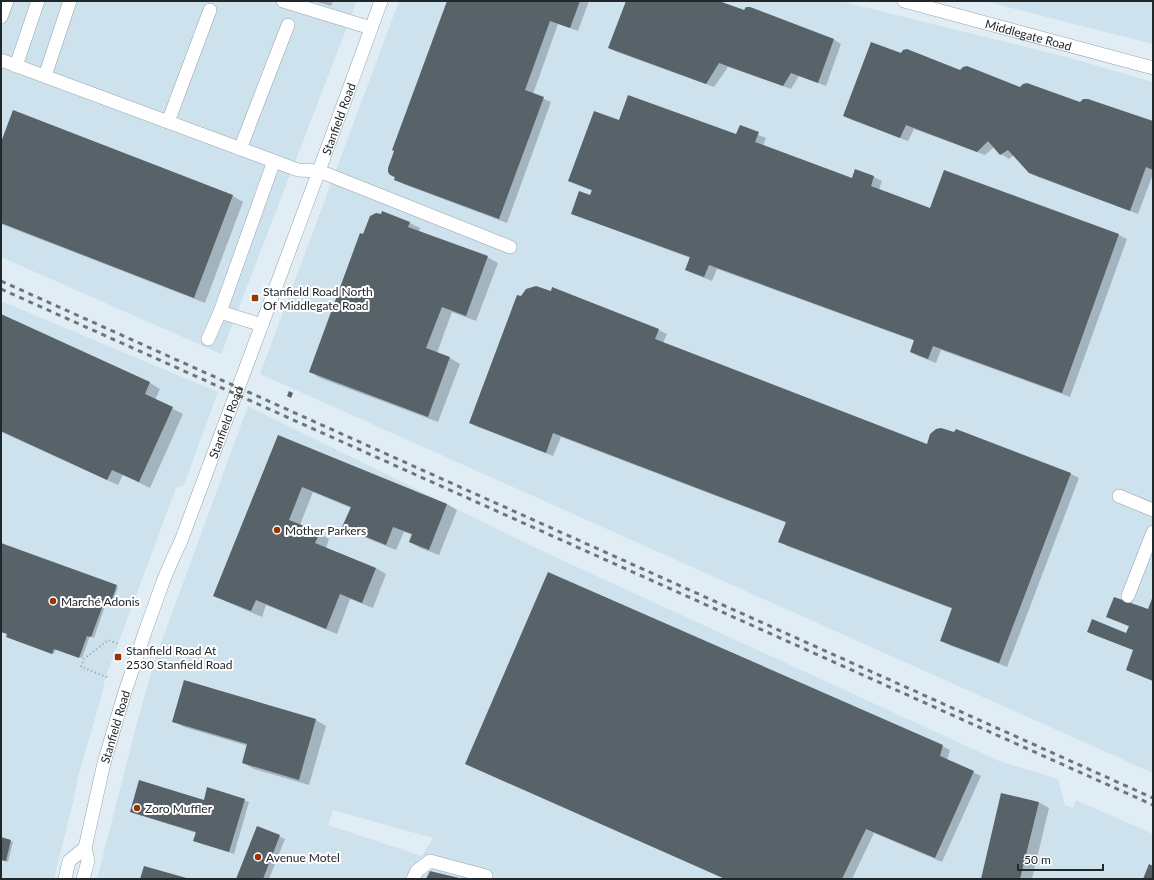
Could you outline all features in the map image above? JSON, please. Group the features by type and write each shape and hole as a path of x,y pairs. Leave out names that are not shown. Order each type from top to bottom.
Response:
{"street":[{"path":"1,18 7,1"},
{"path":"16,66 38,1"},
{"path":"45,76 70,1"},
{"path":"283,1 371,28"},
{"name":"Stanfield Road","path":"83,879 88,861 85,848 104,763 139,649 172,558 181,541 262,325 381,1"},
{"name":"Middlegate Road","path":"904,1 1153,68"},
{"path":"168,122 210,10"},
{"path":"240,149 288,24"},
{"path":"1,60 298,170 319,171 510,247"},
{"path":"208,339 220,312 274,161"},
{"path":"220,312 262,325"},
{"path":"1119,496 1153,510"},
{"path":"1128,596 1153,532"},
{"path":"65,879 69,860 85,848"},
{"path":"413,879 417,870 430,861 486,876 485,879"}],"path":[{"path":"107,677 81,667 84,659 108,640 120,644"}],"shaded area":[{"path":"1,1 357,1 221,354 1,257"},
{"path":"399,1 840,1 1067,57 1153,82 1153,773 260,374"},
{"path":"984,1 1153,1 1153,44"},
{"path":"1,301 218,392 184,485 176,488 105,679 78,777 54,879 1,879"},
{"path":"248,406 538,549 999,761 1058,779 1065,805 1073,808 1076,800 1153,834 1153,879 97,879 154,662","holes":["333,810 433,838 422,856 328,825"]}],"building":[{"path":"447,1 580,1 570,28 550,21 525,90 544,97 499,219 394,180 395,177 390,175 388,172 394,151 392,150"},
{"path":"626,1 719,1 744,10 746,7 750,7 834,39 818,83 791,73 783,86 719,63 706,84 608,48"},
{"path":"871,42 901,53 903,50 907,49 960,70 967,66 1020,87 1027,83 1080,102 1083,99 1088,99 1153,121 1153,170 1146,167 1130,211 1029,173 1008,150 1000,155 988,141 977,152 906,125 900,138 843,116"},
{"path":"628,95 736,134 740,125 759,132 755,142 852,178 855,169 874,176 871,186 930,208 944,170 1119,234 1062,393 933,346 928,359 910,352 914,340 709,265 704,277 685,270 690,257 571,214 579,191 590,195 592,190 568,181 594,111 619,120"},
{"path":"13,110 233,195 194,298 1,223 1,142"},
{"path":"382,211 410,222 408,227 488,256 466,316 442,307 426,348 450,357 428,417 309,372 360,233 363,234 370,216 376,213 381,214"},
{"path":"536,286 551,291 552,287 659,329 655,339 927,444 930,434 936,429 941,428 954,432 956,429 1071,473 999,663 940,641 952,608 778,542 786,522 553,433 546,453 469,423 517,295 521,296 526,289"},
{"path":"1,314 150,382 145,394 173,407 139,482 112,470 107,480 1,431"},
{"path":"289,391 293,393 291,398 287,396"},
{"name":"Mother Parkers","path":"278,435 447,504 429,550 409,542 412,534 393,527 386,545 342,527 351,507 302,487 289,520 320,532 315,543 376,568 362,603 340,594 326,629 256,600 251,611 213,596"},
{"name":"Marché Adonis","path":"1,543 117,585 111,602 105,600 91,637 87,636 79,658 54,649 52,654 6,637 7,634 1,632"},
{"path":"548,572 943,745 940,756 974,771 935,858 866,829 842,879 725,879 465,764"},
{"path":"1153,596 1153,681 1126,670 1133,650 1087,632 1092,619 1126,633 1129,626 1106,617 1114,597 1148,609"},
{"path":"184,680 316,719 299,780 242,763 247,744 172,722"},
{"path":"139,780 204,800 207,787 245,799 229,852 193,841 196,832 130,812"},
{"path":"1001,793 1039,802 1020,879 981,879"},
{"name":"Avenue Motel","path":"257,826 280,835 263,879 236,879"},
{"path":"1,837 11,840 6,861 1,860"},
{"path":"1149,864 1153,866 1153,879 1143,879"},
{"path":"144,866 190,879 140,879"},
{"path":"430,871 459,878 459,879 426,879"}],"railway":[{"path":"1,281 1153,798"},
{"path":"1,289 1153,805"}],"place":[{"name":"Stanfield Road North Of Middlegate Road","path":"255,298"},
{"name":"Mother Parkers","path":"277,530"},
{"name":"Marché Adonis","path":"53,601"},
{"name":"Stanfield Road At 2530 Stanfield Road","path":"118,657"},
{"name":"Zoro Muffler","path":"137,808"},
{"name":"Avenue Motel","path":"258,857"}]}
